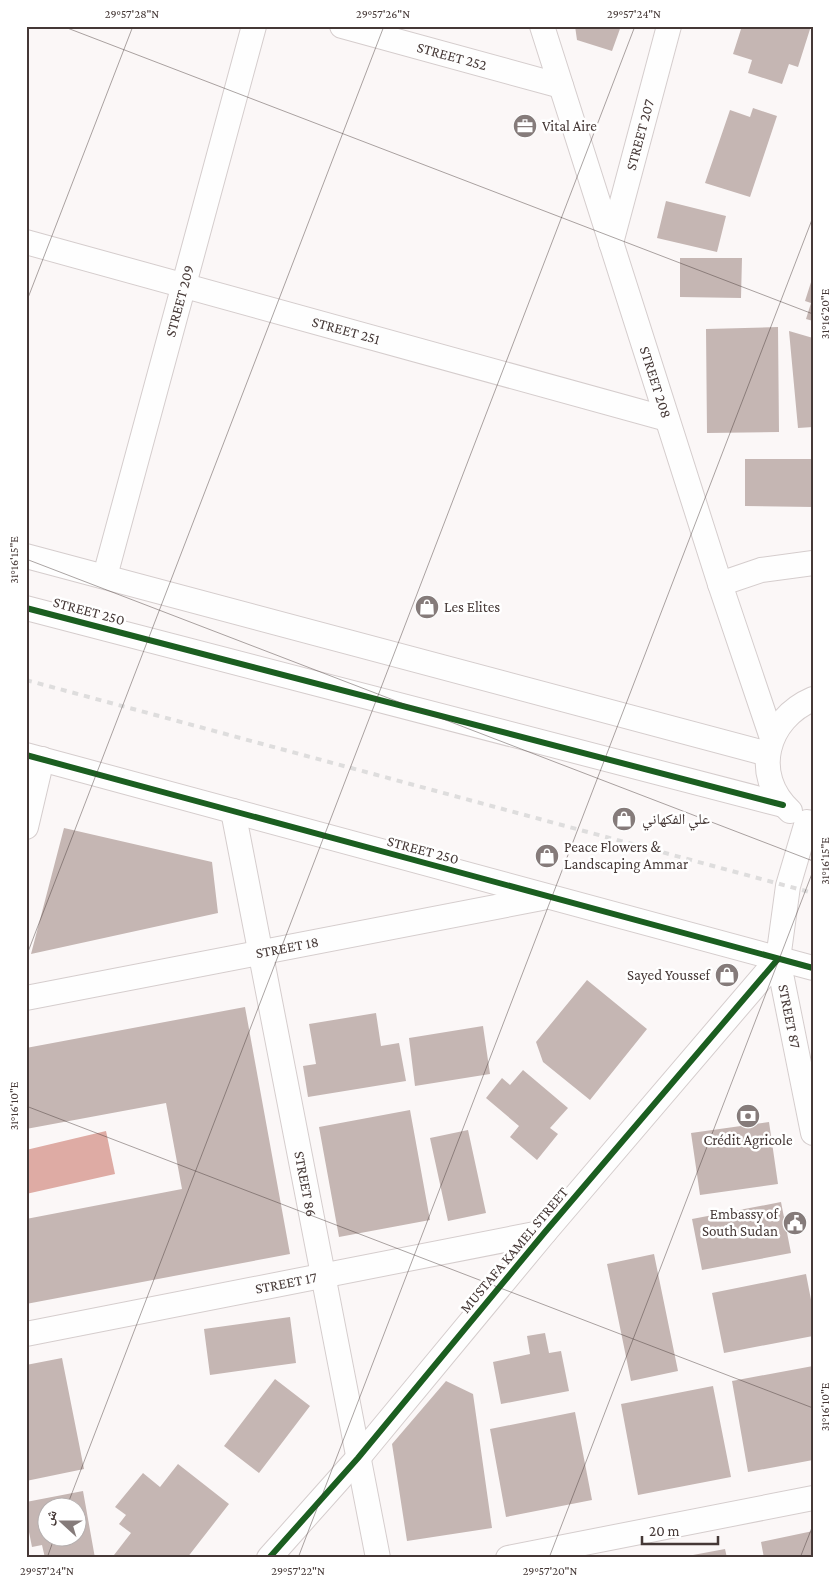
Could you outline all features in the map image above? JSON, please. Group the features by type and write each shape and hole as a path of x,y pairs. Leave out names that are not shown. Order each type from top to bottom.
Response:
{"street":[{"name":"STREET 209","path":"105,576 254,26"},
{"name":"STREET 252","path":"342,26 561,86"},
{"name":"STREET 208","path":"542,26 720,584 770,746 769,776 772,786 783,805"},
{"name":"STREET 207","path":"612,243 669,26"},
{"name":"STREET 251","path":"26,242 667,419"},
{"path":"26,556 770,746 781,721 795,708 812,698"},
{"path":"720,584 762,570 813,563"},
{"name":"STREET 250","path":"26,608 783,805"},
{"path":"26,827 34,757"},
{"name":"STREET 250","path":"34,757 813,968"},
{"path":"778,959 788,886 810,823 794,815 783,805"},
{"name":"STREET 86","path":"233,811 378,1558"},
{"name":"STREET 18","path":"26,998 549,897"},
{"name":"STREET 87","path":"778,959 813,1133"},
{"name":"MUSTAFA KAMEL STREET","path":"269,1558 358,1458 545,1232 778,959"},
{"name":"STREET 17","path":"26,1334 545,1232"},
{"path":"508,1558 813,1498"}],"shaded area":[{"path":"106,1131 115,1174 26,1194 26,1150"}],"building":[{"path":"575,26 621,26 612,51 577,40"},
{"path":"742,26 811,26 798,67 789,64 782,84 748,73 752,60 733,54"},
{"path":"753,108 777,116 750,197 705,183 730,110 750,117"},
{"path":"666,201 726,216 717,252 657,238"},
{"path":"680,258 742,258 741,298 680,297"},
{"path":"812,279 813,321 806,319 811,303 805,301"},
{"path":"778,327 779,432 707,433 706,329"},
{"path":"789,331 813,338 813,427 798,428"},
{"path":"745,459 813,459 813,507 745,506"},
{"path":"64,828 212,862 218,913 31,954"},
{"path":"587,980 647,1029 590,1100 543,1062 536,1042"},
{"path":"245,1007 290,1254 26,1304 26,1219 182,1189 166,1103 26,1129 26,1048"},
{"path":"376,1013 381,1046 399,1043 406,1081 308,1097 303,1066 316,1064 309,1024"},
{"path":"483,1026 490,1074 415,1086 409,1038"},
{"path":"523,1070 568,1108 550,1128 558,1134 537,1160 510,1137 519,1126 486,1098 502,1078 510,1085"},
{"path":"410,1110 430,1220 339,1237 319,1127"},
{"path":"769,1122 778,1184 700,1195 691,1133"},
{"path":"468,1130 486,1213 448,1221 430,1138"},
{"path":"781,1202 791,1253 702,1270 692,1219"},
{"path":"654,1254 678,1371 631,1381 607,1264"},
{"path":"806,1274 813,1310 813,1336 724,1353 712,1293"},
{"path":"290,1317 296,1363 210,1375 204,1329"},
{"path":"545,1333 549,1353 561,1351 569,1391 501,1404 493,1362 530,1354 527,1336"},
{"path":"62,1358 84,1469 26,1481 26,1365"},
{"path":"813,1366 813,1460 748,1472 732,1381"},
{"path":"275,1379 310,1406 259,1473 224,1446"},
{"path":"446,1381 473,1394 492,1528 407,1541 392,1444"},
{"path":"713,1386 731,1477 638,1495 621,1404"},
{"path":"575,1412 592,1500 506,1517 490,1429"},
{"path":"178,1464 229,1504 187,1558 117,1558 114,1555 131,1533 119,1524 126,1515 115,1507 143,1473 160,1487"},
{"path":"83,1491 84,1496 57,1496"},
{"path":"38,1500 38,1546 32,1547 26,1517 26,1502"},
{"path":"88,1519 95,1558 45,1558 42,1546 88,1546"},
{"path":"813,1531 813,1558 764,1558 761,1542"},
{"path":"725,1549 727,1558 693,1558 693,1555"}],"railway":[{"path":"26,680 813,893"}],"cycle path":[{"path":"26,608 783,805"},
{"path":"26,755 813,968"},
{"path":"269,1558 358,1458 545,1232 778,959"}],"place":[{"name":"Vital Aire","path":"525,126"},
{"name":"Les Elites","path":"427,607"},
{"name":"علي الفكهاني","path":"624,819"},
{"name":"Peace Flowers & Landscaping Ammar","path":"547,856"},
{"name":"Sayed Youssef","path":"727,975"},
{"name":"Crédit Agricole","path":"748,1116"},
{"name":"Embassy of South Sudan","path":"795,1223"}]}
